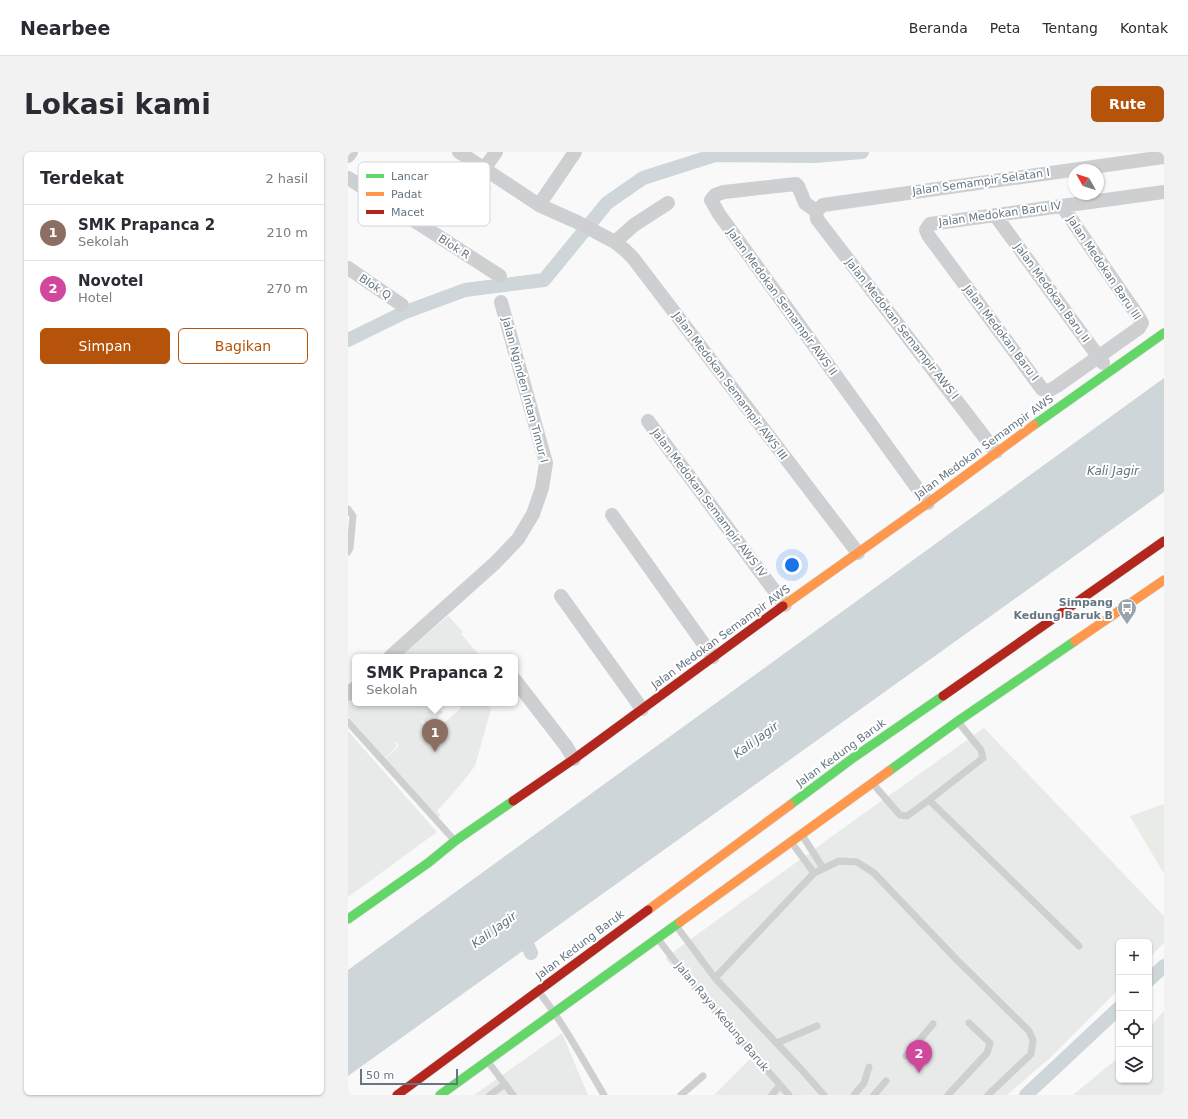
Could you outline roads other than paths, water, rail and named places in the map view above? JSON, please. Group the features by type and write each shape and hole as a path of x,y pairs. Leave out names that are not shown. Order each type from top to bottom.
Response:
{"main road":[{"name":"Jalan Medokan Semampir AWS","path":"348,919 455,841 574,759 642,708 928,503 996,452 1164,333"},
{"name":"Jalan Kedung Baruk","path":"398,1095 853,758 1164,541"},
{"path":"440,1095 958,721 1164,580"}],"street":[{"path":"348,156 351,152"},
{"name":"Jalan Medokan Semampir AWS III","path":"459,152 474,162"},
{"path":"489,162 496,152"},
{"path":"539,205 575,152"},
{"name":"Jalan Semampir Selatan I","path":"820,208 1164,157"},
{"name":"Jalan Medokan Semampir AWS III","path":"490,173 539,205 615,242 633,258 858,553"},
{"name":"Blok R","path":"348,178 358,184"},
{"name":"Jalan Medokan Semampir AWS II","path":"820,208 805,203 796,184 724,192 715,194 711,200 719,214 928,503"},
{"name":"Jalan Medokan Baru IV","path":"930,224 1164,192"},
{"path":"615,242 634,226 668,203"},
{"name":"Jalan Medokan Baru III","path":"1062,206 1142,323 1139,328 1098,356"},
{"name":"Jalan Medokan Semampir AWS I","path":"820,208 817,220 996,452"},
{"name":"Jalan Medokan Baru II","path":"994,215 1109,372"},
{"name":"Jalan Medokan Baru I","path":"930,224 926,230 928,235 1042,389 1048,391 1057,386 1098,356"},
{"name":"Blok R","path":"422,226 500,276"},
{"name":"Blok Q","path":"348,268 402,306"},
{"name":"Jalan Nginden Intan Timur I","path":"393,654 496,564 518,539 533,514 542,488 546,463 501,302"},
{"name":"Jalan Medokan Semampir AWS IV","path":"648,421 785,605"},
{"path":"612,515 713,657"},
{"path":"561,596 642,708"},
{"path":"518,684 566,746 574,759"}],"lane":[{"path":"348,509 353,516 350,548 348,552"},
{"path":"872,783 881,795 900,814 907,816 983,758 981,750 958,721"},
{"path":"348,722 455,841"},
{"path":"929,800 1078,946"},
{"path":"801,834 823,868"},
{"path":"791,841 814,873"},
{"path":"715,978 814,873 839,861 857,862 874,873 956,959 1029,1031 1032,1040 1031,1054 988,1095"},
{"path":"676,925 715,978 824,1095"},
{"name":"Jalan Raya Kedung Baruk","path":"657,938 700,994 789,1095"},
{"name":"Jalan Kedung Baruk","path":"538,991 554,1012 604,1095"},
{"path":"948,1095 987,1053 990,1043 969,1023"},
{"path":"906,1056 933,1024"},
{"path":"777,1043 817,1026"},
{"path":"488,1061 513,1095"},
{"path":"854,1095 864,1083 869,1067"},
{"path":"681,1095 703,1076"},
{"path":"874,1095 886,1081"},
{"path":"490,1095 505,1084"},
{"path":"772,1095 780,1085"}],"water":[{"name":"Kali Jagir","path":"1164,378 1164,492 348,1076 348,970"}],"waterway":[{"path":"348,340 403,313 465,290 544,280 607,203 643,178 715,155 814,156 862,152"},
{"path":"521,930 531,953"},
{"path":"1152,977 1164,966"},
{"path":"1026,1095 1116,1011"}],"place":[{"name":"Simpang Kedung Baruk B","path":"1127,625"},
{"name":"SMK Prapanca 2","path":"435,752"},
{"name":"Novotel","path":"919,1073"}]}
